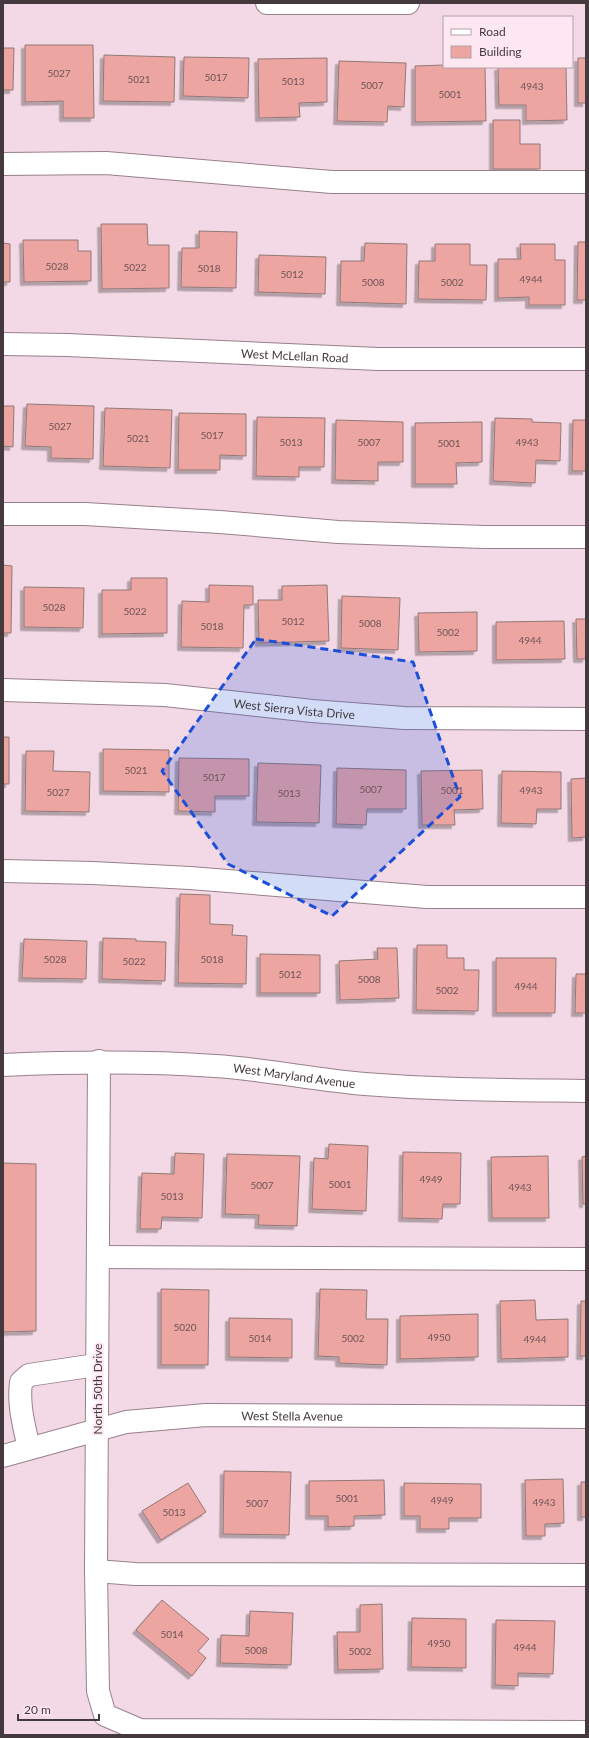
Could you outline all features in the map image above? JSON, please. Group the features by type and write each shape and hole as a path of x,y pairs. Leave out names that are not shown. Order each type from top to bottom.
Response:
{"street":[{"path":"267,3 408,3"},
{"path":"3,164 106,163 332,182 586,182"},
{"name":"West McLellan Road","path":"3,344 67,345 378,359 586,360"},
{"path":"3,514 85,514 220,522 338,532 484,537 586,537"},
{"name":"West Sierra Vista Drive","path":"3,690 46,690 165,695 312,711 404,718 586,718"},
{"path":"3,871 93,873 182,878 427,897 586,898"},
{"name":"West Maryland Avenue","path":"3,1065 100,1061 216,1066 372,1085 462,1090 586,1091"},
{"name":"North 50th Drive","path":"100,1061 96,1365 96,1571 98,1691 106,1715 140,1730 586,1732"},
{"path":"98,1257 586,1259"},
{"path":"29,1448 21,1416 19,1396 21,1382 29,1375 96,1365"},
{"name":"West Stella Avenue","path":"3,1456 126,1422 206,1415 586,1417"},
{"path":"96,1571 135,1574 586,1575"}],"highlighted area":[{"path":"256,639 413,662 460,797 332,916 228,864 162,771"}],"building":[{"path":"25,45 93,45 94,118 63,118 63,101 25,102"},
{"path":"3,48 14,48 13,90 3,90"},
{"path":"104,55 175,57 174,102 103,101"},
{"path":"184,57 249,58 248,98 183,96"},
{"path":"327,58 327,102 299,103 300,117 259,118 258,59"},
{"path":"578,58 586,58 586,103 578,103"},
{"path":"339,61 406,63 404,107 388,106 387,122 337,121"},
{"path":"443,65 443,68 485,68 486,121 415,122 415,66"},
{"path":"498,68 566,68 567,120 526,121 526,105 499,105"},
{"path":"493,120 520,120 520,144 540,144 540,169 493,169"},
{"path":"101,224 147,224 148,245 169,245 169,288 102,289"},
{"path":"199,231 237,232 236,288 181,287 182,248 199,248"},
{"path":"23,240 78,240 78,251 91,251 91,281 24,282"},
{"path":"578,242 586,242 586,300 577,300"},
{"path":"3,243 10,244 10,282 3,282"},
{"path":"365,243 407,244 406,304 340,302 341,261 364,261"},
{"path":"435,244 470,244 470,265 487,265 486,300 418,299 419,261 435,261"},
{"path":"520,244 555,244 555,260 565,260 565,305 529,305 529,297 498,298 498,259 521,259"},
{"path":"259,255 326,257 325,294 258,292"},
{"path":"27,404 94,406 93,459 51,458 51,447 25,446"},
{"path":"3,406 14,406 13,447 3,446"},
{"path":"105,408 172,410 170,468 103,466"},
{"path":"179,413 246,414 246,456 220,455 220,470 178,470"},
{"path":"257,417 325,418 324,467 299,467 299,477 256,476"},
{"path":"495,418 532,419 532,422 561,423 560,461 536,460 535,483 493,481"},
{"path":"336,420 403,422 403,462 378,462 378,481 335,480"},
{"path":"573,420 586,420 586,471 572,471"},
{"path":"482,422 482,462 456,463 457,484 415,484 415,423"},
{"path":"3,565 12,566 11,633 3,633"},
{"path":"131,578 167,578 167,633 102,634 102,590 131,590"},
{"path":"209,585 253,586 253,605 244,605 243,648 181,647 182,601 209,602"},
{"path":"327,585 329,641 259,643 258,600 282,600 282,586"},
{"path":"24,587 84,588 83,628 24,627"},
{"path":"342,596 400,598 398,650 341,648"},
{"path":"477,612 477,651 419,652 418,613"},
{"path":"576,619 586,619 586,659 577,659"},
{"path":"564,621 565,659 496,660 496,622"},
{"path":"3,737 9,737 9,784 3,784"},
{"path":"103,749 169,750 169,792 103,791"},
{"path":"26,751 54,751 53,771 90,772 89,812 25,811"},
{"path":"179,758 249,759 249,796 215,796 215,812 178,811"},
{"path":"258,763 321,765 319,823 256,822"},
{"path":"337,768 406,770 406,809 367,809 366,825 336,824"},
{"path":"482,770 483,809 454,810 455,825 422,825 421,771"},
{"path":"502,771 561,772 561,809 537,809 536,824 501,823"},
{"path":"586,778 586,837 572,838 571,779"},
{"path":"180,894 210,895 210,924 233,925 232,935 247,936 246,984 178,983"},
{"path":"103,938 166,942 165,981 102,979"},
{"path":"24,939 87,941 86,979 22,978"},
{"path":"417,945 447,945 447,958 464,958 464,970 479,970 478,1011 416,1010"},
{"path":"377,948 397,948 399,998 340,1000 339,961 378,959"},
{"path":"260,954 320,955 320,993 260,993"},
{"path":"496,958 556,958 555,1013 496,1013"},
{"path":"576,974 586,974 586,1013 575,1013"},
{"path":"329,1144 368,1146 366,1211 312,1209 314,1158 328,1159"},
{"path":"403,1152 461,1153 460,1204 443,1204 442,1219 402,1218"},
{"path":"175,1153 204,1154 202,1218 162,1217 161,1229 140,1229 142,1173 174,1174"},
{"path":"227,1154 300,1156 297,1226 258,1225 259,1215 225,1214"},
{"path":"548,1156 549,1218 492,1218 491,1157"},
{"path":"586,1156 586,1204 583,1204 582,1157"},
{"path":"3,1163 36,1164 36,1331 3,1332"},
{"path":"161,1289 209,1290 208,1365 161,1365"},
{"path":"320,1289 367,1290 366,1319 388,1319 387,1365 339,1363 339,1357 318,1356"},
{"path":"535,1300 536,1320 568,1319 568,1357 501,1359 500,1301"},
{"path":"581,1301 586,1301 586,1356 580,1356"},
{"path":"478,1314 478,1357 400,1359 400,1316"},
{"path":"229,1318 292,1319 292,1358 229,1357"},
{"path":"224,1471 291,1472 289,1535 223,1534"},
{"path":"563,1479 564,1523 545,1524 545,1536 526,1536 525,1480"},
{"path":"384,1480 385,1515 354,1516 354,1526 328,1527 328,1516 309,1516 309,1481"},
{"path":"581,1482 586,1482 586,1517 581,1517"},
{"path":"188,1483 206,1512 161,1540 142,1511"},
{"path":"404,1483 481,1484 481,1518 449,1518 449,1529 420,1529 420,1516 404,1516"},
{"path":"162,1600 209,1639 198,1651 206,1658 192,1676 136,1630"},
{"path":"382,1604 383,1669 338,1670 337,1632 360,1632 360,1605"},
{"path":"250,1611 293,1613 291,1665 220,1663 221,1635 249,1636"},
{"path":"412,1618 466,1619 466,1668 411,1667"},
{"path":"496,1620 555,1621 553,1674 518,1673 518,1686 495,1685"}]}
